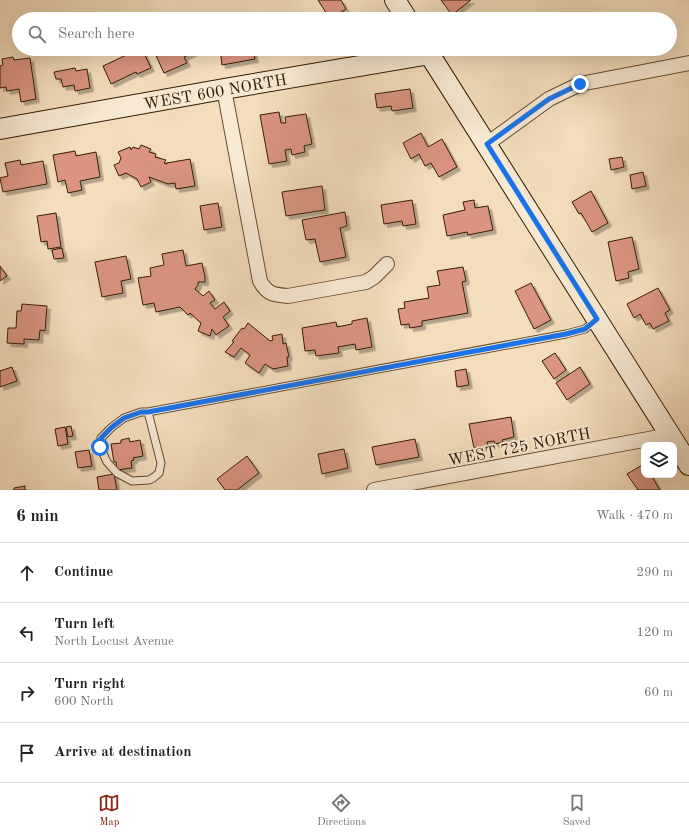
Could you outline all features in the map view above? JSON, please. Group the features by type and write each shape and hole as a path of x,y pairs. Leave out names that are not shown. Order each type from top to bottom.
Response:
{"street":[{"path":"395,0 403,12"},
{"name":"WEST 600 NORTH","path":"0,129 406,56"},
{"path":"431,56 689,465"},
{"path":"487,144 549,99 580,84 689,63"},
{"path":"224,89 260,281 264,289 279,295 288,296 366,282 374,278 387,264"},
{"name":"WEST 725 NORTH","path":"374,490 670,435"}],"lane":[{"path":"148,412 161,463 159,473 148,480 132,481 117,473 107,462 100,447 101,438 124,418 141,412 148,412 566,334 585,329 597,319"}],"building":[{"path":"318,0 341,0 346,9 341,12 326,12"},
{"path":"441,0 471,0 456,12 450,12"},
{"path":"124,56 145,56 151,68 137,74 136,72 111,84 103,66"},
{"path":"156,56 186,56 184,57 187,63 164,73"},
{"path":"221,56 254,56 255,59 222,65"},
{"path":"13,57 14,60 30,58 36,99 21,102 19,89 7,91 6,87 0,88 0,66 3,65 2,59"},
{"path":"75,68 76,71 87,69 90,88 75,91 74,85 63,87 61,79 56,79 54,72"},
{"path":"410,89 413,108 392,111 391,106 377,108 375,94"},
{"path":"279,112 281,123 286,123 285,117 306,114 312,144 304,146 305,152 292,155 291,149 285,150 287,161 269,164 260,115"},
{"path":"421,133 428,147 442,139 457,167 439,177 431,163 425,166 419,154 411,159 403,143"},
{"path":"141,145 151,149 149,152 156,154 155,157 166,160 164,163 167,164 190,159 195,186 176,189 175,183 168,184 149,177 151,182 141,187 137,179 126,173 119,176 114,165 119,163 121,158 118,152 130,147 131,150 133,147 139,149"},
{"path":"75,151 76,156 96,152 100,177 80,181 82,190 68,193 65,180 58,182 53,155"},
{"path":"622,157 624,167 611,170 609,159"},
{"path":"20,160 21,165 43,161 47,184 3,192 0,178 8,176 5,163"},
{"path":"643,172 646,186 632,189 630,175"},
{"path":"322,186 325,210 286,216 282,192"},
{"path":"591,191 608,223 592,232 581,213 579,214 572,202"},
{"path":"412,200 416,224 403,226 402,221 384,224 381,205"},
{"path":"474,200 475,208 488,206 493,230 468,235 467,232 447,236 443,215 465,210 463,202"},
{"path":"218,203 222,227 204,230 200,206"},
{"path":"345,212 347,226 340,228 346,257 320,262 315,239 306,240 302,220"},
{"path":"56,213 61,247 48,249 47,241 41,242 37,216"},
{"path":"632,237 639,269 628,272 629,278 616,281 608,242"},
{"path":"62,248 64,258 54,259 52,250"},
{"path":"183,250 186,266 202,263 205,282 198,282 195,289 203,296 209,291 215,300 210,303 215,309 224,302 230,311 223,317 229,326 216,335 212,329 210,336 198,331 201,323 190,313 188,315 180,307 156,312 154,303 143,305 138,278 151,276 150,268 164,265 162,254"},
{"path":"126,256 131,279 121,281 123,293 102,297 95,262"},
{"path":"0,266 7,276 0,281"},
{"path":"463,267 466,281 462,282 468,313 422,321 422,326 410,328 409,324 401,325 398,309 405,308 404,302 429,298 427,287 440,285 437,271"},
{"path":"531,283 551,320 534,329 515,291"},
{"path":"658,288 670,310 665,313 669,321 653,329 650,323 646,325 640,314 634,318 627,304"},
{"path":"22,304 47,306 45,331 40,330 39,340 24,339 24,344 7,343 8,328 16,328 17,311 21,311"},
{"path":"367,318 372,347 356,350 355,344 338,347 339,353 316,356 315,350 305,351 302,328 336,322 337,327 352,324 352,321"},
{"path":"248,323 270,341 273,340 272,336 282,334 283,344 286,343 289,357 287,357 288,366 273,369 265,364 259,373 245,363 250,355 241,348 234,357 225,352 234,342 232,341 242,328 244,329"},
{"path":"555,353 566,370 554,379 542,361"},
{"path":"12,367 17,381 0,387 0,371"},
{"path":"580,367 590,384 567,400 556,383"},
{"path":"466,369 469,385 457,387 455,371"},
{"path":"511,417 514,437 502,440 503,442 495,444 494,441 487,442 488,446 474,448 469,424"},
{"path":"71,426 73,436 68,437 66,427"},
{"path":"65,427 68,444 58,446 55,429"},
{"path":"129,438 130,442 140,440 143,456 133,458 134,460 131,461 132,468 117,470 111,444 121,443 121,440"},
{"path":"415,439 419,457 376,465 372,447"},
{"path":"344,449 348,468 322,474 318,454"},
{"path":"89,450 92,466 78,468 75,452"},
{"path":"247,456 259,473 237,490 225,490 217,479"},
{"path":"641,466 641,478 653,478 660,490 638,490 627,474"},
{"path":"114,474 117,490 99,490 97,477"},
{"path":"25,486 25,490 14,490 14,488"}],"route":[{"path":"100,447 101,438 112,427 124,418 141,412 148,412 566,334 585,329 597,319 487,144 549,99 580,84"}]}
